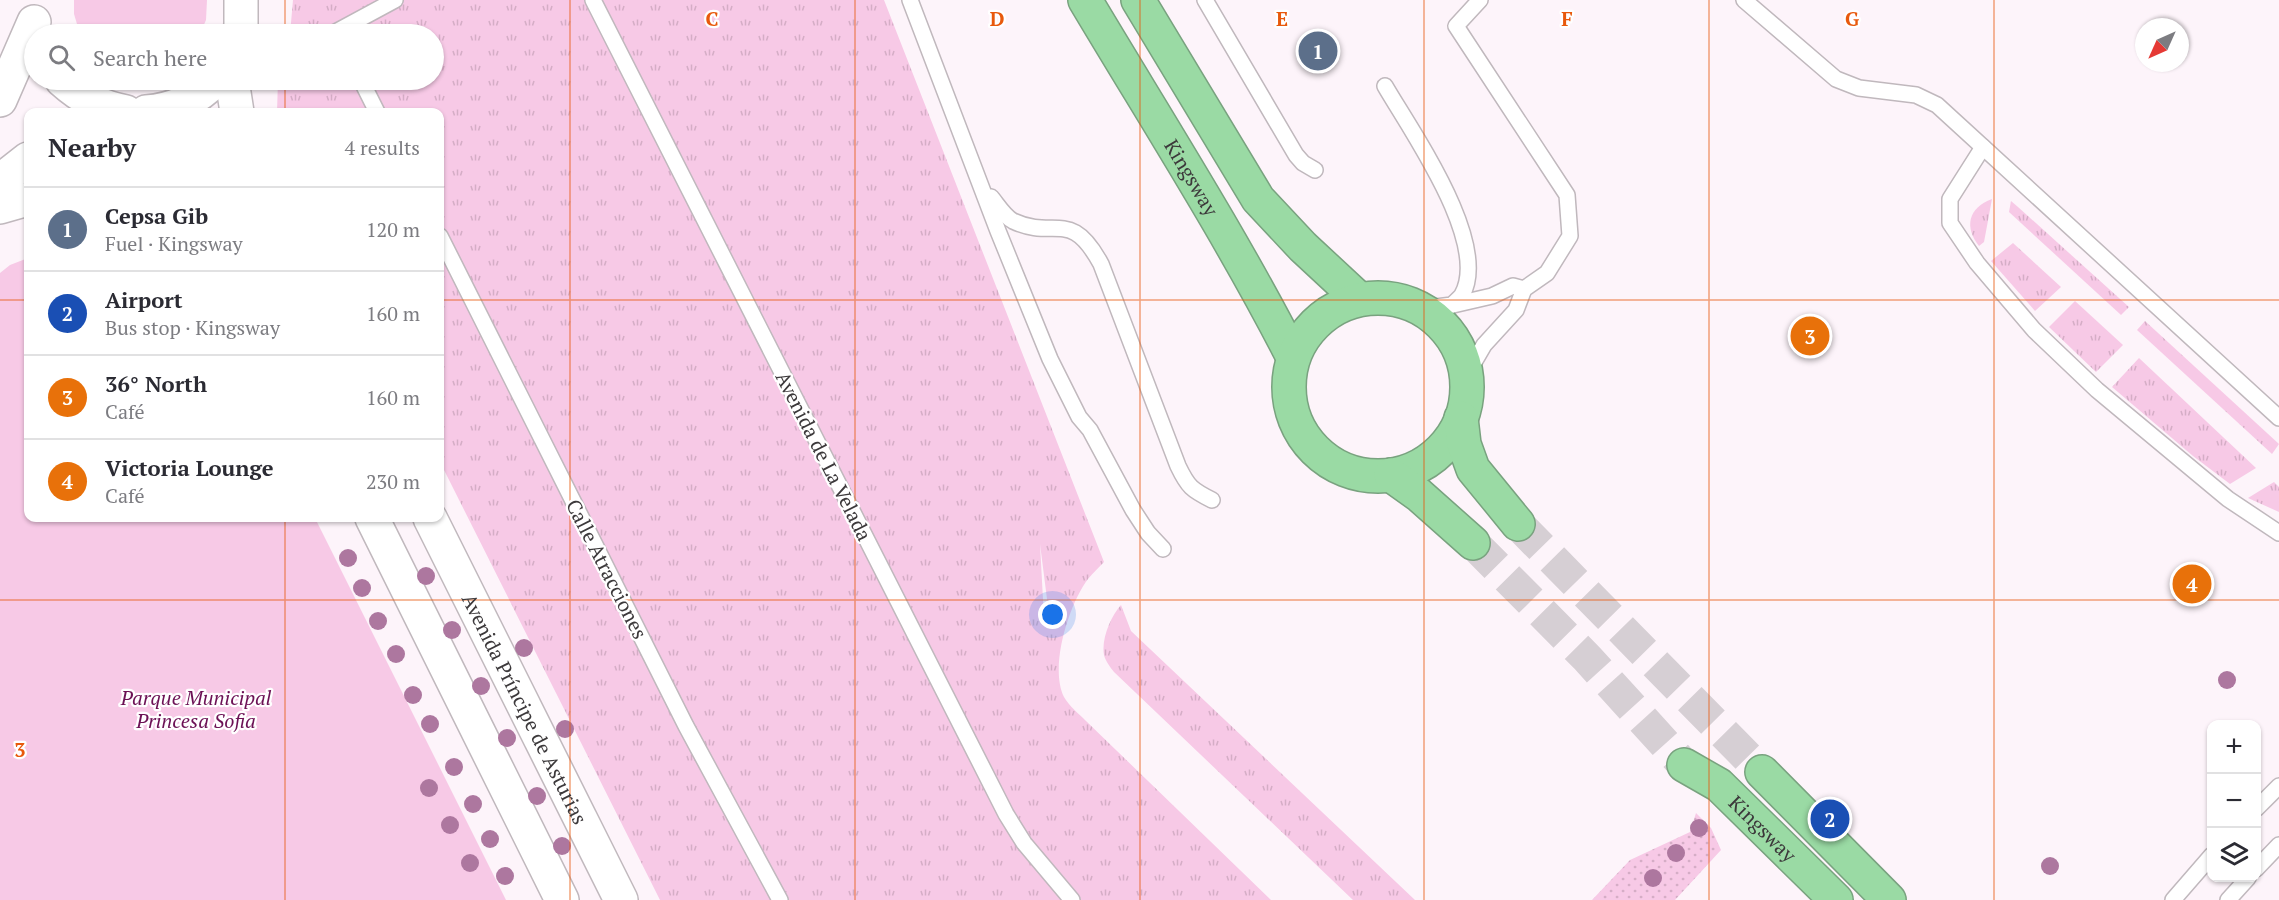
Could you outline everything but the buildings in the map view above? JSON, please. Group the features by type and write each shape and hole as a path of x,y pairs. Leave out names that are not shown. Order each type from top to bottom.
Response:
{"highway":[{"name":"Kingsway","path":"1085,0 1213,209 1255,282 1293,357"},
{"path":"1138,0 1258,199 1359,299"},
{"path":"1380,297 1401,301 1420,309 1437,321 1451,337 1461,355 1466,376 1466,397 1461,418 1450,439 1434,456 1414,468 1391,475 1369,475 1346,470 1323,457 1305,437 1293,413 1288,387 1293,357 1308,330 1331,310 1359,299 1380,297"},
{"path":"1461,418 1464,444 1473,469 1518,524"},
{"path":"1391,475 1419,495 1473,543"},
{"name":"Kingsway","path":"1808,900 1706,797 1684,765 1719,785 1836,900"},
{"name":"Kingsway","path":"1762,772 1889,900"}],"main road":[{"path":"241,0 241,24"},
{"path":"0,100 24,46"},
{"path":"73,90 103,108"},
{"path":"170,108 227,90"},
{"path":"0,181 24,162"},
{"path":"0,207 24,200"},
{"path":"374,522 562,900"},
{"name":"Avenida Príncipe de Asturias","path":"432,522 621,900"}],"lane":[{"path":"353,24 395,0"},
{"name":"Avenida de La Velada","path":"593,0 1006,814 1024,843 1072,900"},
{"path":"910,0 998,231 1050,358 1079,417 1090,430 1148,533 1162,549"},
{"path":"1205,0 1227,29 1239,58 1296,155 1303,163 1315,170"},
{"path":"1466,376 1484,345 1516,310 1524,289 1546,273 1570,236 1567,195 1455,26 1480,0"},
{"path":"1744,0 1836,79 1859,88 1916,95 1937,105 2279,418"},
{"path":"1239,58 1258,74"},
{"path":"1385,86 1448,194 1463,234 1468,271 1462,295 1452,305"},
{"path":"366,90 375,108"},
{"path":"1270,110 1284,117"},
{"path":"1403,134 1422,150"},
{"path":"1983,147 1950,199 1950,223 1977,263 2034,330 2097,390 2228,499 2279,533"},
{"path":"1431,182 1448,194"},
{"path":"983,187 1011,220 1030,226 1060,227 1076,232 1090,244 1101,264 1182,474 1192,490 1212,500"},
{"name":"Calle Atracciones","path":"444,244 686,726 780,900"},
{"path":"1420,309 1492,296 1513,286 1524,289"},
{"path":"2261,804 2279,786"},
{"path":"2261,863 2279,845"},
{"path":"2174,900 2207,860"},
{"path":"2228,900 2244,882"}],"green space":[{"path":"74,0 207,0 204,24 77,24"},
{"path":"293,0 884,0 1104,562 1081,590 1068,619 1063,636 1059,669 1064,697 1074,710 1271,900 660,900 444,470 444,108 277,108 278,90 444,90 444,24 291,24","holes":["1040,544 1048,607 1044,618"]},
{"path":"1992,199 1984,242 1979,246 1971,232 1971,219 1978,207"},
{"path":"2011,201 2129,307 2121,315 2009,212"},
{"path":"2013,243 2061,287 2035,311 1991,261"},
{"name":"Parque Municipal Princesa Sofia","path":"24,260 24,522 317,522 506,900 0,900 0,273 10,265"},
{"path":"2075,301 2123,345 2096,372 2049,327"},
{"path":"2145,321 2279,444 2272,454 2137,330"},
{"path":"2139,358 2256,468 2230,484 2193,456 2112,387"},
{"path":"2274,482 2279,487 2279,512 2248,498"},
{"path":"1121,605 1131,631 1415,900 1353,900 1114,672 1108,664 1103,649 1110,621"},
{"path":"1696,813 1711,828 1721,850 1675,900 1592,900 1630,860 1690,832"}],"tunnel":[{"path":"1518,524 1762,772"},
{"path":"1473,543 1587,658 1684,765"}],"place":[{"name":"Cepsa Gib","path":"1318,51"},
{"name":"36° North","path":"1810,336"},
{"name":"Victoria Lounge","path":"2192,584"},
{"name":"Airport","path":"1830,819"}]}
